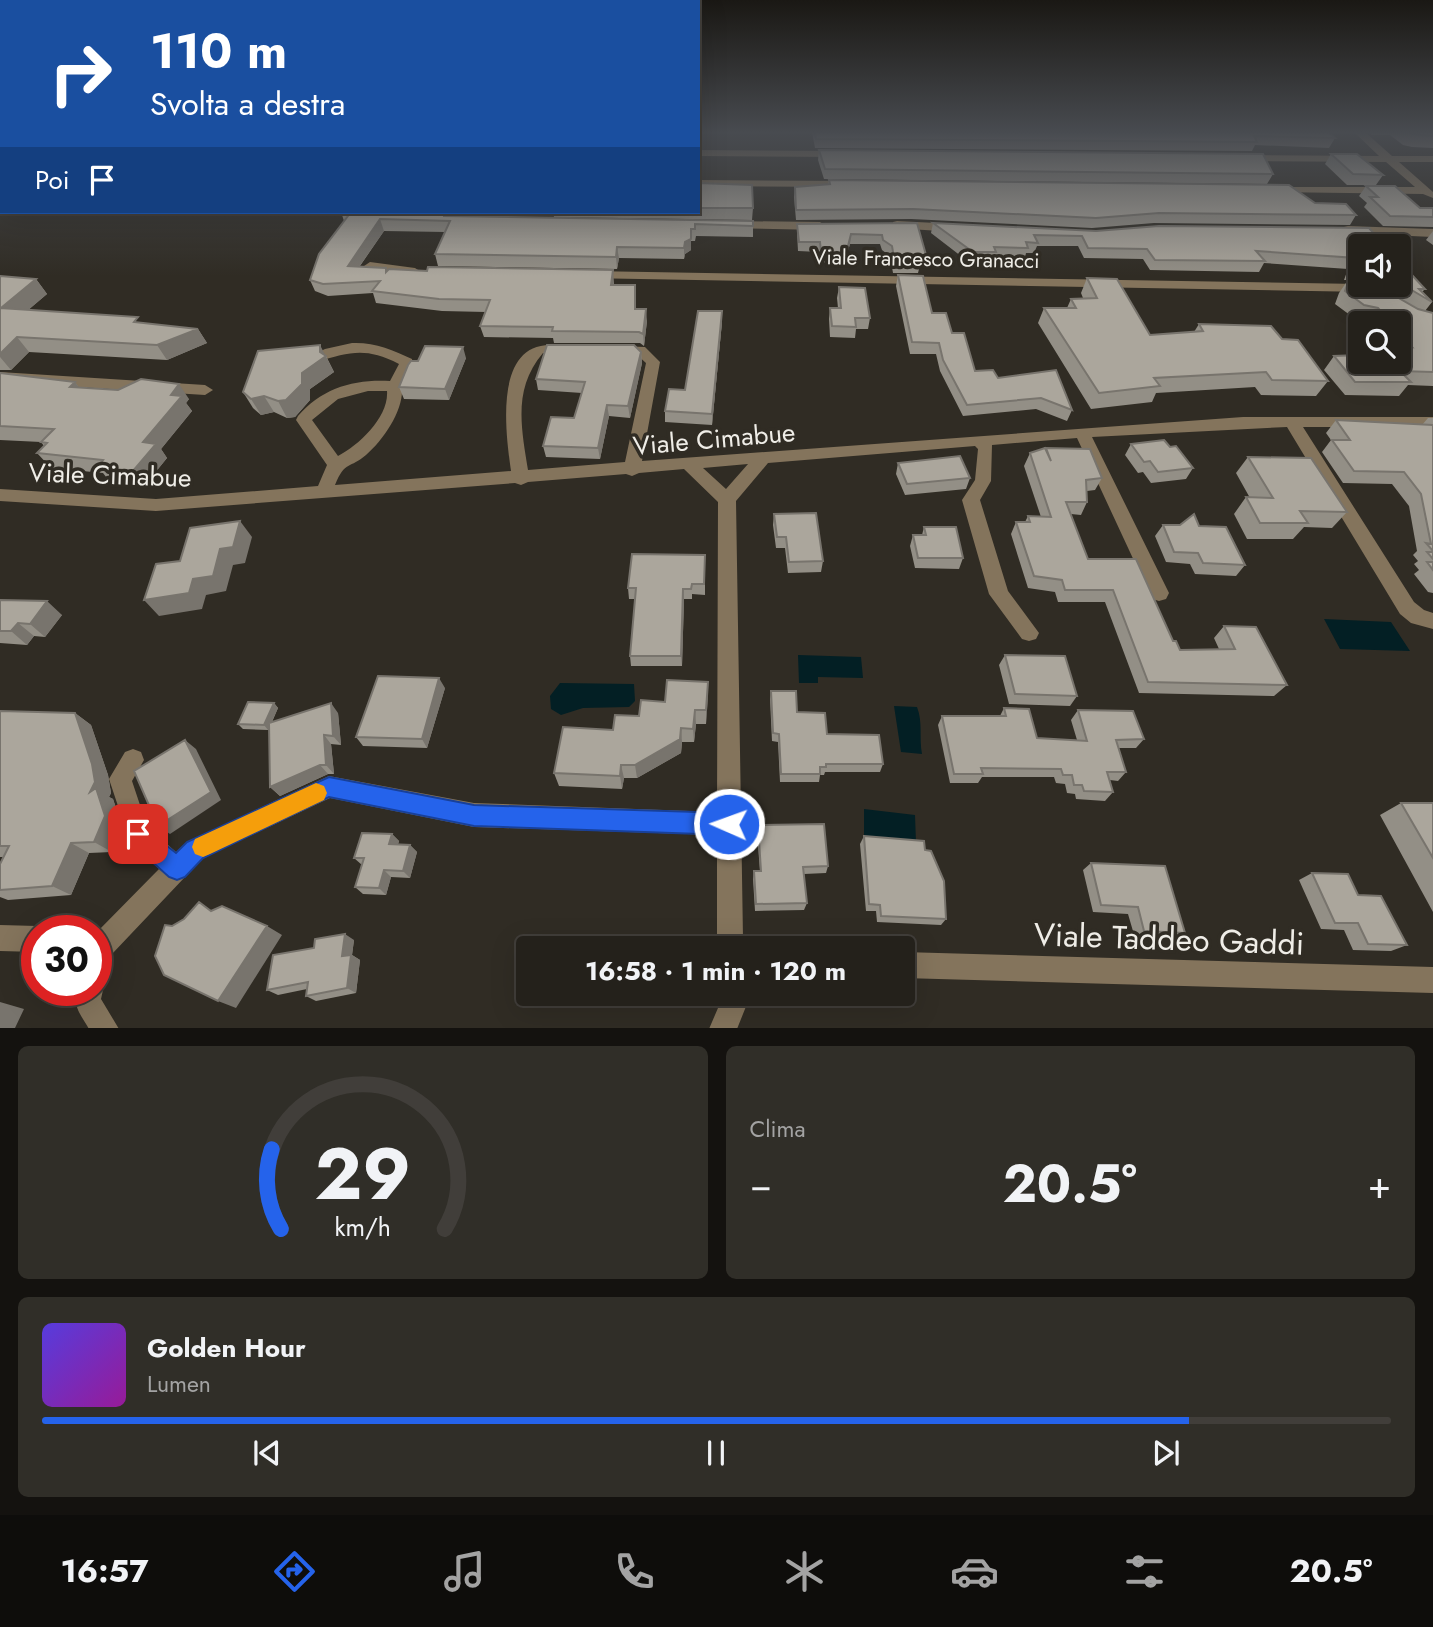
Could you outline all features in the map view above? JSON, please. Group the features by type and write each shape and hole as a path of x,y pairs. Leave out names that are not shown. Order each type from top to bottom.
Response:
{"street":[{"path":"1414,180 1429,194"},
{"path":"700,183 863,184"},
{"path":"1262,189 1429,194"},
{"path":"717,225 829,226"},
{"path":"884,227 968,228"},
{"path":"1329,230 1433,233"},
{"path":"370,266 408,272 435,272"},
{"name":"Viale Francesco Granacci","path":"574,274 1348,286"},
{"path":"316,357 338,349 371,346 407,362 406,370 394,386 395,399 384,421 360,452 335,464 323,494"},
{"path":"521,479 511,405 523,364 539,349 640,350 653,362 632,470"},
{"path":"0,377 205,390"},
{"path":"335,464 304,420 316,404 337,393 369,384 394,386"},
{"path":"1292,422 1407,608 1418,617 1433,621"},
{"name":"Viale Cimabue","path":"0,495 156,505 521,479 1082,432 1292,422 1433,422"},
{"path":"1082,432 1158,593"},
{"path":"980,441 986,448 983,481 971,500 999,594 1029,633"},
{"path":"730,936 727,500 761,460"},
{"path":"690,465 727,500"},
{"path":"133,760 120,779 138,834 177,869"},
{"path":"112,936 195,850 329,787 474,815 729,824"},
{"path":"0,938 21,939"},
{"name":"Viale Taddeo Gaddi","path":"915,965 1433,980"},
{"path":"90,1006 101,1027"},
{"path":"723,1028 733,1006"}],"water":[{"path":"1324,619 1391,622 1410,651 1340,649"},
{"path":"798,655 861,657 863,678 818,677 818,683 799,683"},
{"path":"560,683 634,684 635,701 629,707 583,708 561,715 551,709 550,696"},
{"path":"894,706 917,707 922,754 901,752"},
{"path":"864,809 915,815 916,843 864,836"}],"building":[{"path":"829,180 1289,185 1315,203 1346,204 1356,215 1159,213 1096,218 913,209 796,210 795,187 830,184"},
{"path":"700,183 752,185 753,208 700,208"},
{"path":"1366,186 1395,186 1420,208 1433,208 1433,217 1390,216 1370,197 1378,197"},
{"path":"349,214 753,221 753,226 695,224 695,229 691,229 691,239 685,242 684,248 617,247 616,257 435,254 450,221 380,219 348,266 386,268 386,272 389,269 427,271 428,267 613,270 611,285 635,285 635,309 646,309 643,334 552,331 553,327 480,326 490,300 439,299 372,291 380,281 323,284 310,280 319,254"},
{"path":"917,223 926,255 918,255 920,263 895,263 892,246 883,240 882,235 851,234 846,254 821,252 820,242 799,242 797,224"},
{"path":"933,223 1096,231 1159,226 1369,228 1374,234 1348,234 1348,257 1256,251 1265,261 1155,260 1147,249 1088,248 1082,236 1034,235 1038,243 1026,242 1028,248 994,247 996,252 973,252"},
{"path":"1411,274 1425,289 1419,289 1432,302 1411,290"},
{"path":"898,275 923,276 932,313 946,313 952,333 964,333 975,371 993,370 998,378 1056,370 1072,410 1041,398 967,405 943,360 939,343 912,342"},
{"path":"0,276 36,279 1,308 138,317 134,322 198,329 157,345 17,337 0,354"},
{"path":"1087,278 1117,279 1150,335 1203,331 1199,324 1271,326 1282,339 1298,340 1328,381 1272,380 1266,372 1154,378 1160,386 1099,393 1044,308 1076,308 1071,299 1097,298"},
{"path":"839,287 865,288 870,318 855,318 856,327 832,326 830,308 841,308"},
{"path":"1353,297 1397,297 1418,309 1433,313 1433,372 1411,371 1411,311 1381,311 1364,305"},
{"path":"698,311 722,311 712,414 665,411 669,389 685,390"},
{"path":"320,345 320,352 326,356 302,373 302,384 286,400 278,401 264,396 251,399 243,392 258,351"},
{"path":"547,345 634,345 641,352 628,406 607,405 598,448 543,446 551,417 574,418 585,382 536,379"},
{"path":"425,346 463,347 445,389 399,387 408,365 411,361 418,361"},
{"path":"1348,355 1348,373 1334,356"},
{"path":"0,373 75,382 70,387 118,390 141,379 179,384 171,395 182,396 143,442 156,444 133,471 97,467 103,460 37,453 47,443 41,442 54,429 0,426"},
{"path":"1349,374 1403,374 1411,382 1355,382"},
{"path":"1336,420 1433,425 1433,551 1426,543 1431,544 1421,494 1404,472 1354,471 1332,440 1350,440"},
{"path":"1164,440 1170,447 1176,446 1193,468 1158,472 1150,461 1144,462 1131,444"},
{"path":"1045,448 1051,461 1046,448 1090,449 1102,478 1086,480 1087,502 1066,502 1088,559 1136,559 1173,641 1176,641 1180,650 1235,649 1224,626 1256,627 1287,685 1148,682 1113,590 1065,590 1062,580 1034,576 1016,522 1030,522 1028,516 1051,517 1030,453"},
{"path":"960,456 970,478 907,484 898,463"},
{"path":"1248,457 1311,458 1347,512 1300,511 1308,523 1260,523 1246,497 1273,498"},
{"path":"816,513 823,561 789,562 786,537 777,537 774,514"},
{"path":"1194,514 1199,526 1226,527 1245,565 1203,563 1198,553 1174,552 1163,525 1180,525"},
{"path":"240,521 233,547 220,549 213,576 193,579 189,593 144,600 156,564 180,561 190,528"},
{"path":"924,527 956,527 963,558 918,558 913,535 926,535"},
{"path":"632,554 705,555 704,584 692,584 691,589 683,589 681,656 630,656 636,588 628,588"},
{"path":"0,600 47,601 30,624 18,623 11,631 0,631"},
{"path":"1005,655 1065,656 1077,696 1015,694"},
{"path":"378,676 439,678 422,739 356,737"},
{"path":"667,680 708,682 706,710 695,710 693,729 681,728 680,739 635,765 621,765 620,776 554,773 563,727 613,730 615,715 639,716 641,700 665,702"},
{"path":"771,691 796,691 797,712 825,713 827,734 879,735 883,764 826,764 826,767 820,767 820,774 781,774 779,734 773,733"},
{"path":"248,702 274,703 264,725 238,724"},
{"path":"331,703 333,736 324,735 326,765 320,765 270,787 269,723"},
{"path":"1004,708 1029,709 1037,738 1087,741 1078,710 1133,711 1144,739 1116,740 1126,772 1107,772 1113,792 1084,791 1082,785 1074,785 1072,775 1063,775 1061,769 981,768 983,774 954,774 942,716 1006,716"},
{"path":"0,711 75,713 92,764 95,782 90,792 96,788 105,816 94,842 71,843 52,886 0,890 0,864 9,846 0,846"},
{"path":"185,740 211,792 158,826 134,771"},
{"path":"1401,803 1433,803 1433,858"},
{"path":"824,824 828,866 803,867 807,903 756,904 754,871 761,871 758,825"},
{"path":"362,833 392,834 389,844 410,845 403,871 384,870 379,888 355,887 364,858 354,858"},
{"path":"864,836 924,841 925,850 931,851 944,881 946,919 881,916 880,905 869,904"},
{"path":"1091,863 1165,866 1185,933 1144,931 1138,907 1101,905"},
{"path":"1312,873 1348,874 1358,895 1381,896 1407,945 1368,944 1358,923 1335,923"},
{"path":"199,902 211,911 222,906 267,926 218,1001 164,975 155,956 165,925 172,926 184,919"},
{"path":"345,934 342,956 351,955 347,988 306,996 308,982 267,990 273,955 314,948 315,939"}],"slow traffic":[{"path":"203,847 316,793"}],"route":[{"path":"138,834 177,869 195,850 329,787 474,815 729,824"}]}
